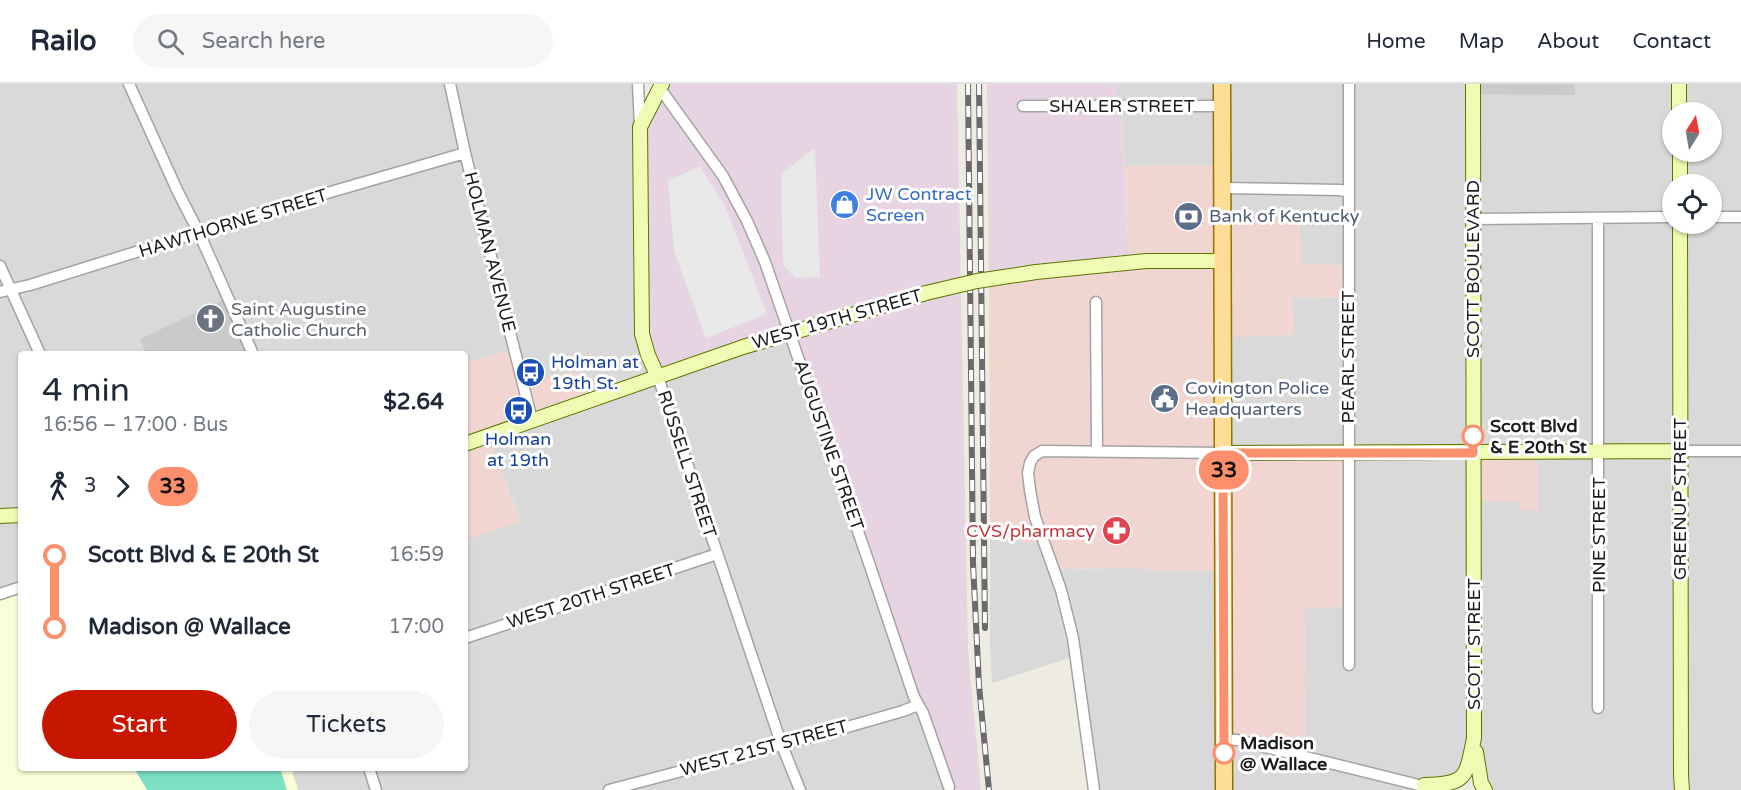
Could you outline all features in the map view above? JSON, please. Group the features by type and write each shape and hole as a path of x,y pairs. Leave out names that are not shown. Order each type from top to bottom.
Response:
{"main road":[{"path":"1222,84 1224,790"}],"street":[{"path":"129,84 252,351"},
{"name":"HOLMAN AVENUE","path":"450,84 532,420"},
{"name":"RUSSELL STREET","path":"638,84 642,334 781,743 800,790"},
{"name":"PEARL STREET","path":"1349,84 1349,665"},
{"name":"SCOTT BOULEVARD","path":"1473,84 1473,453"},
{"path":"1679,84 1679,102"},
{"name":"RUSSELL STREET","path":"640,127 660,86"},
{"name":"AUGUSTINE STREET","path":"660,86 723,176 747,221 765,262 914,697 949,787"},
{"name":"SHALER STREET","path":"1023,106 1222,106"},
{"name":"HAWTHORNE STREET","path":"5,291 465,153"},
{"path":"1223,188 1349,192"},
{"path":"1473,219 1662,217"},
{"path":"1722,217 1741,217"},
{"name":"PINE STREET","path":"1598,218 1598,708"},
{"name":"GREENUP STREET","path":"1680,234 1680,790"},
{"name":"WEST 19TH STREET","path":"468,443 743,346 926,293 983,279 1146,261 1223,261"},
{"path":"0,266 5,291 38,351"},
{"path":"1096,302 1097,451"},
{"path":"1094,790 1073,638 1061,590 1035,517 1030,490 1028,473 1034,456 1042,452 1097,451 1348,454 1741,451"},
{"name":"SCOTT STREET","path":"1424,785 1451,784 1462,778 1468,769 1474,738 1473,453"},
{"path":"0,516 18,514"},
{"name":"WEST 20TH STREET","path":"468,637 717,554"},
{"path":"0,594 18,588"},
{"name":"WEST 21ST STREET","path":"609,790 893,714 918,705"},
{"path":"1474,738 1479,776 1485,790"},
{"path":"1224,739 1237,740 1438,790"},
{"path":"370,771 376,790"}],"shaded area":[{"path":"0,84 638,84 640,152 790,334 949,787 943,790 298,790 292,771 468,771 468,539 520,521 489,436 523,381 514,350 468,361 468,351 230,351 140,339 145,351 18,351 18,588 0,594"},
{"path":"662,84 957,84 968,649 981,790 943,790 949,787 790,334 658,377 648,355 640,127"},
{"path":"987,84 1117,84 1117,106 1122,106 1129,263 989,278"},
{"path":"1117,84 1473,84 1575,95 1575,84 1741,84 1741,790 1485,790 1478,769 1468,769 1438,790 1094,790 1076,656 992,683 990,539 1044,544 1053,569 1224,570 1304,756 1304,607 1348,607 1223,453 1223,337 1292,297 1348,298 1348,265 1301,264 1223,220 1222,165 1125,166 1122,107 1117,106","holes":["1538,453 1538,511 1520,502 1490,502"]},
{"path":"1473,84 1575,84 1575,95 1473,94"},
{"path":"815,148 820,277 795,278 783,265 781,174"},
{"path":"1223,165 1223,220 1300,220 1301,264 1348,265 1348,298 1292,297 1295,335 1223,337 1224,453 1348,454 1349,607 1304,608 1304,756 1224,739 1224,571 1159,571 1139,568 1053,569 1044,544 990,539 989,278 1129,263 1125,166"},
{"path":"700,166 726,208 767,314 706,338 674,251 668,181"},
{"name":"Saint Augustine Catholic Church","path":"227,298 252,351 145,351 140,339"},
{"path":"515,350 523,381 579,371 587,402 489,436 520,522 468,539 468,361"},
{"path":"1538,452 1538,511 1520,510 1520,502 1474,500 1473,453"},
{"path":"18,588 18,771 292,771 298,790 0,790 0,594"}],"green space":[{"path":"136,771 281,771 287,790 147,790"}],"railway":[{"path":"968,84 973,563 979,685 989,790"},
{"path":"979,84 985,628"}],"bus line":[{"name":"33","path":"1224,753 1223,453 1473,453 1473,436"}],"place":[{"name":"JW Contract Screen","path":"845,204"},
{"name":"Bank of Kentucky","path":"1188,216"},
{"name":"Saint Augustine Catholic Church","path":"210,319"},
{"name":"Holman at 19th St.","path":"530,372"},
{"name":"Covington Police Headquarters","path":"1164,398"},
{"name":"Holman at 19th","path":"518,410"},
{"name":"Scott Blvd & E 20th St","path":"1473,436"},
{"name":"CVS/pharmacy","path":"1116,531"},
{"name":"Madison @ Wallace","path":"1224,753"}]}
